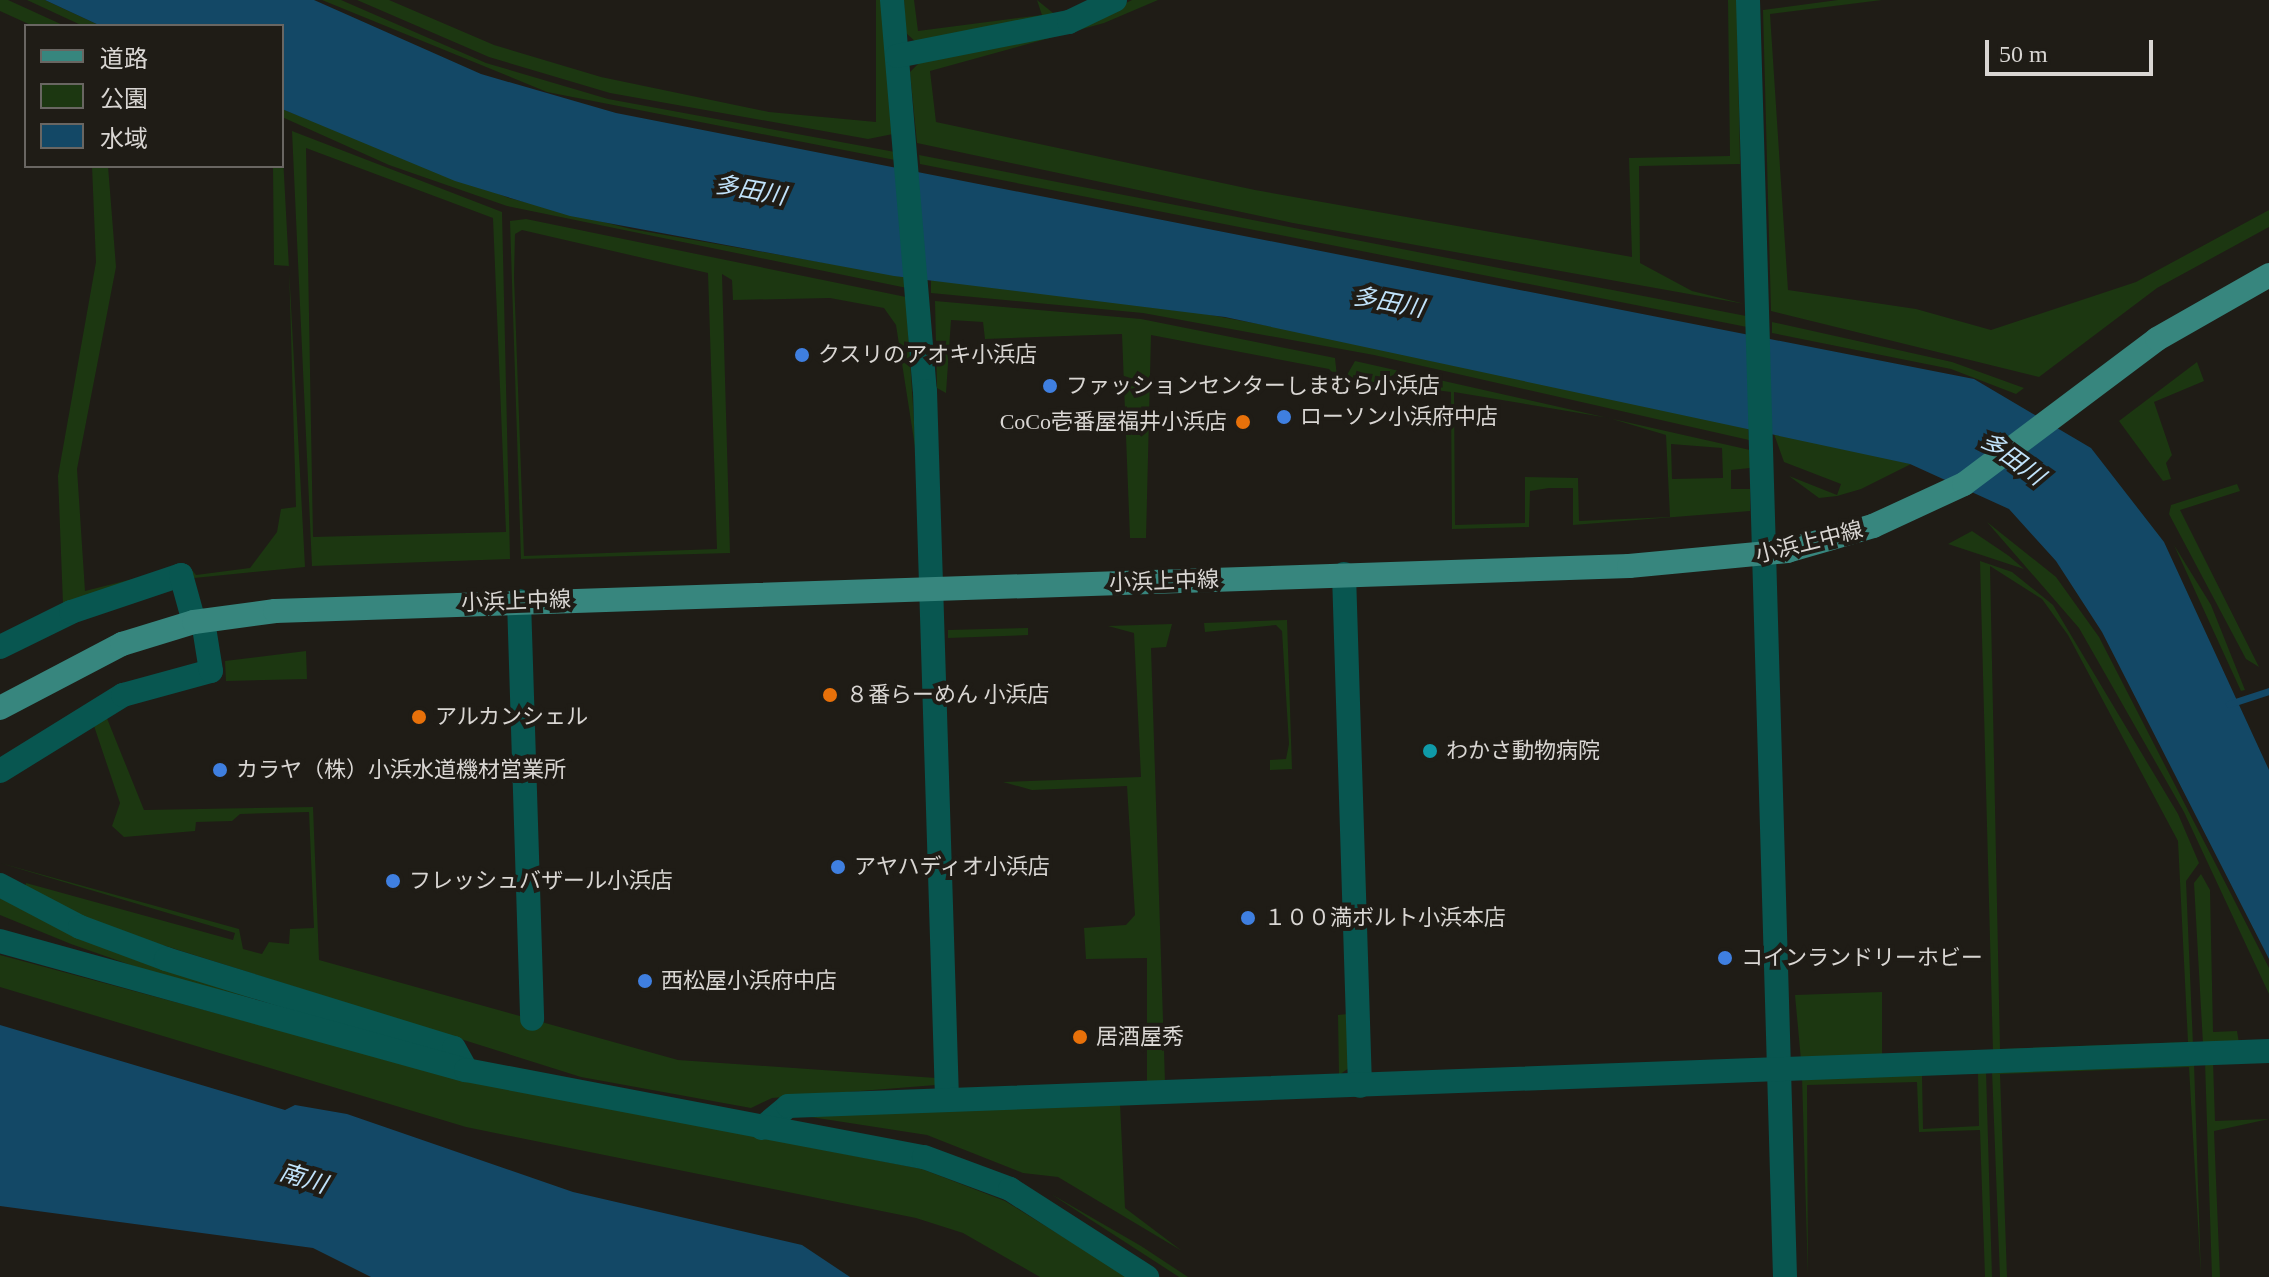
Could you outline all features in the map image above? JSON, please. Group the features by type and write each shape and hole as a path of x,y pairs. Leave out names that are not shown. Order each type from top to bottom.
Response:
{"main road":[{"name":"小浜上中線","path":"0,708 95,654 198,622 275,611 932,590 1761,556 1846,536 1939,497 2064,411 2157,339 2269,275"}],"street":[{"path":"892,0 918,289 932,590 947,1100"},
{"path":"897,56 1069,22 1115,0"},
{"path":"1748,0 1761,441 1761,556 1785,1277"},
{"path":"1344,574 1360,1086"},
{"path":"0,647 71,612 181,575 211,671 103,705 0,771"},
{"path":"519,601 532,1019"},
{"path":"0,885 80,927 166,959 454,1048 466,1070"},
{"path":"0,941 466,1070 762,1128 893,1149 983,1176 1147,1277"},
{"path":"762,1128 788,1106 2269,1051"}],"green space":[{"path":"0,0 8,0 61,24 29,24 0,11"},
{"path":"27,0 45,0 97,24 79,24"},
{"path":"322,0 341,0 486,63 608,99 895,152 895,160 547,92"},
{"path":"357,0 389,0 494,45 601,77 769,112 876,122 876,0 882,0 893,134 868,139 610,93 489,57"},
{"path":"904,0 914,0 918,31 1042,15 1037,0 1058,17 917,43 906,33"},
{"path":"1132,0 1158,0 1104,23 930,71 936,122 1255,190 1632,257 1629,158 1730,156 1728,0 1737,0 1740,164 1639,166 1640,263 1692,291 1745,304 1293,223 917,143 910,72 919,63 1100,16"},
{"path":"1838,0 1882,0 1770,14 1788,290 1916,309 1991,330 2136,282 2269,210 2269,227 2157,288 2039,377 1771,311 1763,10"},
{"path":"284,110 509,198 631,229 907,277 907,288 507,206 389,165 284,118"},
{"path":"292,131 502,212 510,559 312,566","holes":["306,148 493,218 506,532 313,537"]},
{"path":"919,155 1746,316 1747,327 920,164"},
{"path":"92,168 108,168 116,267 77,469 85,591 188,565 196,575 250,568 277,532 281,509 296,507 289,272 305,567 194,578 188,567 63,604 58,476 96,262"},
{"path":"273,168 284,168 289,266 274,265"},
{"path":"526,219 906,297 916,453 896,325 884,308 830,298 733,300 732,280 722,274 730,553 521,559 510,221","holes":["522,230 708,273 717,549 524,556 515,234"]},
{"path":"931,280 1131,300 1440,358 1748,428 1749,440 1374,355 1143,313 931,293"},
{"path":"935,301 1141,319 1335,358 1337,377 1329,369 1151,335 1146,538 1130,538 1122,334 985,339 983,322 951,320 946,393 937,388"},
{"path":"1772,322 1952,362 2024,388 2016,394 1951,369 1772,333"},
{"path":"1355,361 1605,417 1454,392 1455,525 1525,523 1525,477 1578,478 1579,521 1670,517 1666,435 1612,419 1750,450 1750,468 1731,470 1731,489 1750,489 1750,511 1573,525 1573,488 1549,488 1530,491 1529,527 1452,529 1451,392 1358,380 1347,375","holes":["1671,444 1722,448 1723,478 1672,479"]},
{"path":"2197,362 2204,381 2154,402 2172,455 2166,463 2171,479 2163,481 2119,421"},
{"path":"1774,434 1911,464 1861,489 1837,496 1819,498 1789,476 1837,495 1841,484 1784,462"},
{"path":"2237,484 2240,491 2180,510 2259,667 2246,659 2169,514 2171,505"},
{"path":"1987,522 2056,577 2099,637 2269,968 2269,994 2184,812 2079,628"},
{"path":"1972,531 2009,556 2024,569 1948,544"},
{"path":"2174,545 2211,605 2245,690 2241,691"},
{"path":"1980,561 2012,572 2053,605 2178,814 2199,863 2186,881 2193,1045 1993,1052","holes":["1990,566 2042,599 2068,635 2178,841 2188,1042 2000,1049"]},
{"path":"1287,620 1292,769 1270,770 1270,760 1286,759 1289,744 1282,631 1276,625 1205,632 1204,623"},
{"path":"1172,624 1166,647 1151,648 1165,1082 1147,1082 1147,958 1086,959 1084,928 1126,925 1135,915 1127,786 1032,790 1003,782 1141,777 1134,633 1108,626"},
{"path":"1028,628 1028,635 948,638 948,630"},
{"path":"306,651 307,679 226,681 225,661"},
{"path":"104,711 144,810 313,807 319,960 678,1060 936,1078 936,1085 772,1098 751,1108 581,1077 83,920 24,890 26,883 233,940 235,933 0,863 239,929 243,949 262,954 269,942 289,944 290,929 314,928 309,812 240,814 232,821 196,822 195,831 124,837 112,826 120,803 92,720 17,765 0,783 15,764"},
{"path":"2201,874 2210,890 2213,1032 2237,1031 2239,1043 2203,1044 2194,883"},
{"path":"0,893 366,1027 159,975 71,944 0,915"},
{"path":"0,955 465,1080 922,1169 1005,1201 1128,1277 1040,1277 963,1233 916,1218 466,1127 0,987"},
{"path":"1882,992 1882,1057 1801,1060 1795,995"},
{"path":"1348,1014 1349,1068 1339,1075 1338,1015"},
{"path":"2205,1062 2213,1062 2215,1121 2269,1119 2214,1131 2220,1277 2212,1277"},
{"path":"2194,1063 2201,1277 2189,1067 2000,1074 2007,1277 2000,1277 1992,1070"},
{"path":"1986,1071 1992,1277 1985,1277 1980,1130 1919,1132 1917,1082 1807,1085 1808,1277 1802,1077","holes":["1978,1073 1979,1126 1923,1129 1922,1075"]},
{"path":"1120,1104 1125,1208 1182,1251 1058,1177 1023,1173 927,1135 798,1115"},
{"path":"1051,1194 1141,1246 1188,1277 1179,1277"}],"water":[{"name":"多田川","path":"45,0 314,0 481,74 616,113 1974,379 2091,448 2164,542 2269,770 2269,959 2102,632 2056,561 2009,509 1910,464 1225,317 894,276 570,216 455,181 284,110 284,24 97,24"},
{"name":"南川","path":"0,1025 285,1110 295,1105 347,1114 573,1192 802,1245 850,1277 371,1277 313,1248 0,1206"}],"waterway":[{"path":"2229,704 2269,691"}],"place":[{"name":"クスリのアオキ小浜店","path":"802,355"},
{"name":"ファッションセンターしまむら小浜店","path":"1050,386"},
{"name":"ローソン小浜府中店","path":"1284,417"},
{"name":"CoCo壱番屋福井小浜店","path":"1243,422"},
{"name":"８番らーめん 小浜店","path":"830,695"},
{"name":"アルカンシェル","path":"419,717"},
{"name":"わかさ動物病院","path":"1430,751"},
{"name":"カラヤ（株）小浜水道機材営業所","path":"220,770"},
{"name":"アヤハディオ小浜店","path":"838,867"},
{"name":"フレッシュバザール小浜店","path":"393,881"},
{"name":"１００満ボルト小浜本店","path":"1248,918"},
{"name":"コインランドリーホビー","path":"1725,958"},
{"name":"西松屋小浜府中店","path":"645,981"},
{"name":"居酒屋秀","path":"1080,1037"}]}
